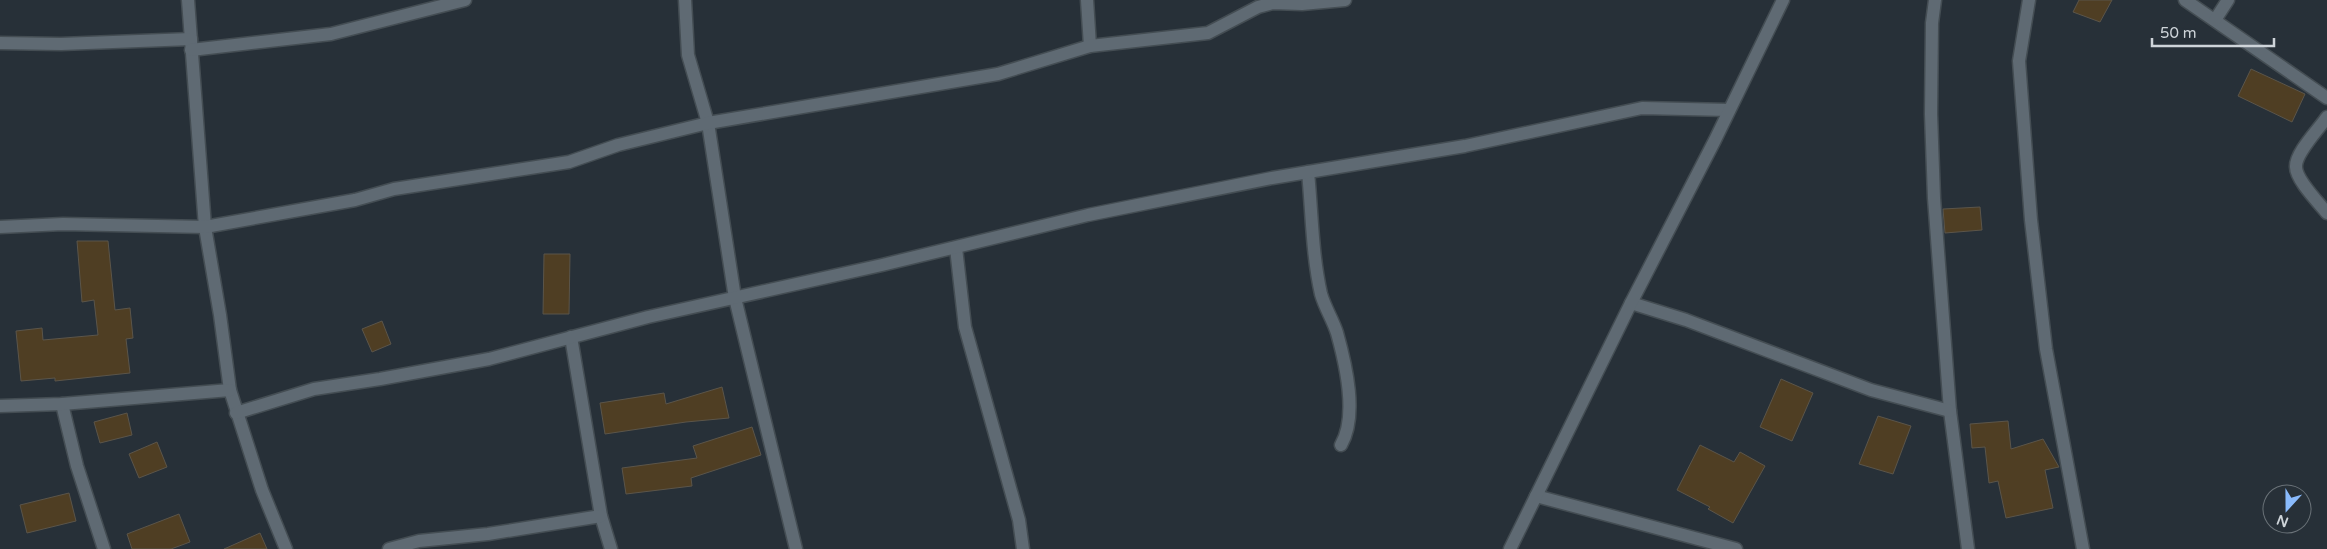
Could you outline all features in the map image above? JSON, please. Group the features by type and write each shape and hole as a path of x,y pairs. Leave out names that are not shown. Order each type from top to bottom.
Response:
{"street":[{"path":"188,0 205,227 230,390 262,490 286,549"},
{"path":"0,43 191,44 330,34 465,0"},
{"path":"685,0 688,55 708,123 735,298 796,549"},
{"path":"1087,0 1090,46"},
{"path":"0,227 63,224 205,227 355,200 394,189 569,162 618,145 708,123 998,74 1090,46 1208,33 1258,7 1274,3 1302,4 1345,0"},
{"path":"1510,549 1630,303 1783,0"},
{"path":"1935,0 1932,23 1934,198 1950,411 1968,549"},
{"path":"2029,0 2019,61 2031,220 2046,349 2083,549"},
{"path":"2185,0 2327,98"},
{"path":"2215,20 2228,0"},
{"path":"236,413 314,388 456,365 735,298 956,248 1088,215 1308,172 1465,146 1642,108 1729,110"},
{"path":"2327,117 2300,154 2295,167 2299,178 2327,213"},
{"path":"1308,172 1313,243 1322,295 1336,333 1348,379 1349,426 1340,445"},
{"path":"956,248 965,327 1019,520 1023,549"},
{"path":"1630,303 1686,320 1871,390 1950,411"},
{"path":"571,337 601,516 611,549"},
{"path":"0,406 62,404 230,390"},
{"path":"62,404 77,466 104,549"},
{"path":"1536,496 1710,545 1736,549"},
{"path":"389,549 419,541 488,534 601,516"}],"building":[{"path":"2079,0 2112,0 2100,22 2073,12"},
{"path":"2251,69 2305,94 2292,122 2238,96"},
{"path":"1980,207 1982,230 1945,233 1943,209"},
{"path":"77,241 108,241 115,310 130,308 133,338 126,339 130,373 55,381 55,378 21,381 16,331 42,328 43,340 98,335 94,300 82,302"},
{"path":"544,254 570,254 569,314 543,314"},
{"path":"382,321 391,344 372,352 362,329"},
{"path":"1781,379 1813,393 1792,441 1760,427"},
{"path":"722,387 729,418 686,422 605,434 600,403 664,393 666,404"},
{"path":"127,413 132,435 100,443 94,422"},
{"path":"1878,416 1911,426 1893,474 1859,464"},
{"path":"2008,421 2011,449 2043,439 2059,467 2045,470 2053,508 2006,518 1998,481 1989,483 1985,447 1972,448 1970,424"},
{"path":"752,427 761,455 691,478 692,486 626,494 622,468 697,458 693,446"},
{"path":"157,442 167,467 139,478 129,454"},
{"path":"1700,445 1734,462 1740,452 1765,466 1733,523 1708,509 1710,507 1677,490"},
{"path":"69,493 76,521 27,533 20,505"},
{"path":"179,514 190,542 171,549 132,549 127,534"},
{"path":"260,533 267,549 224,549"}]}
